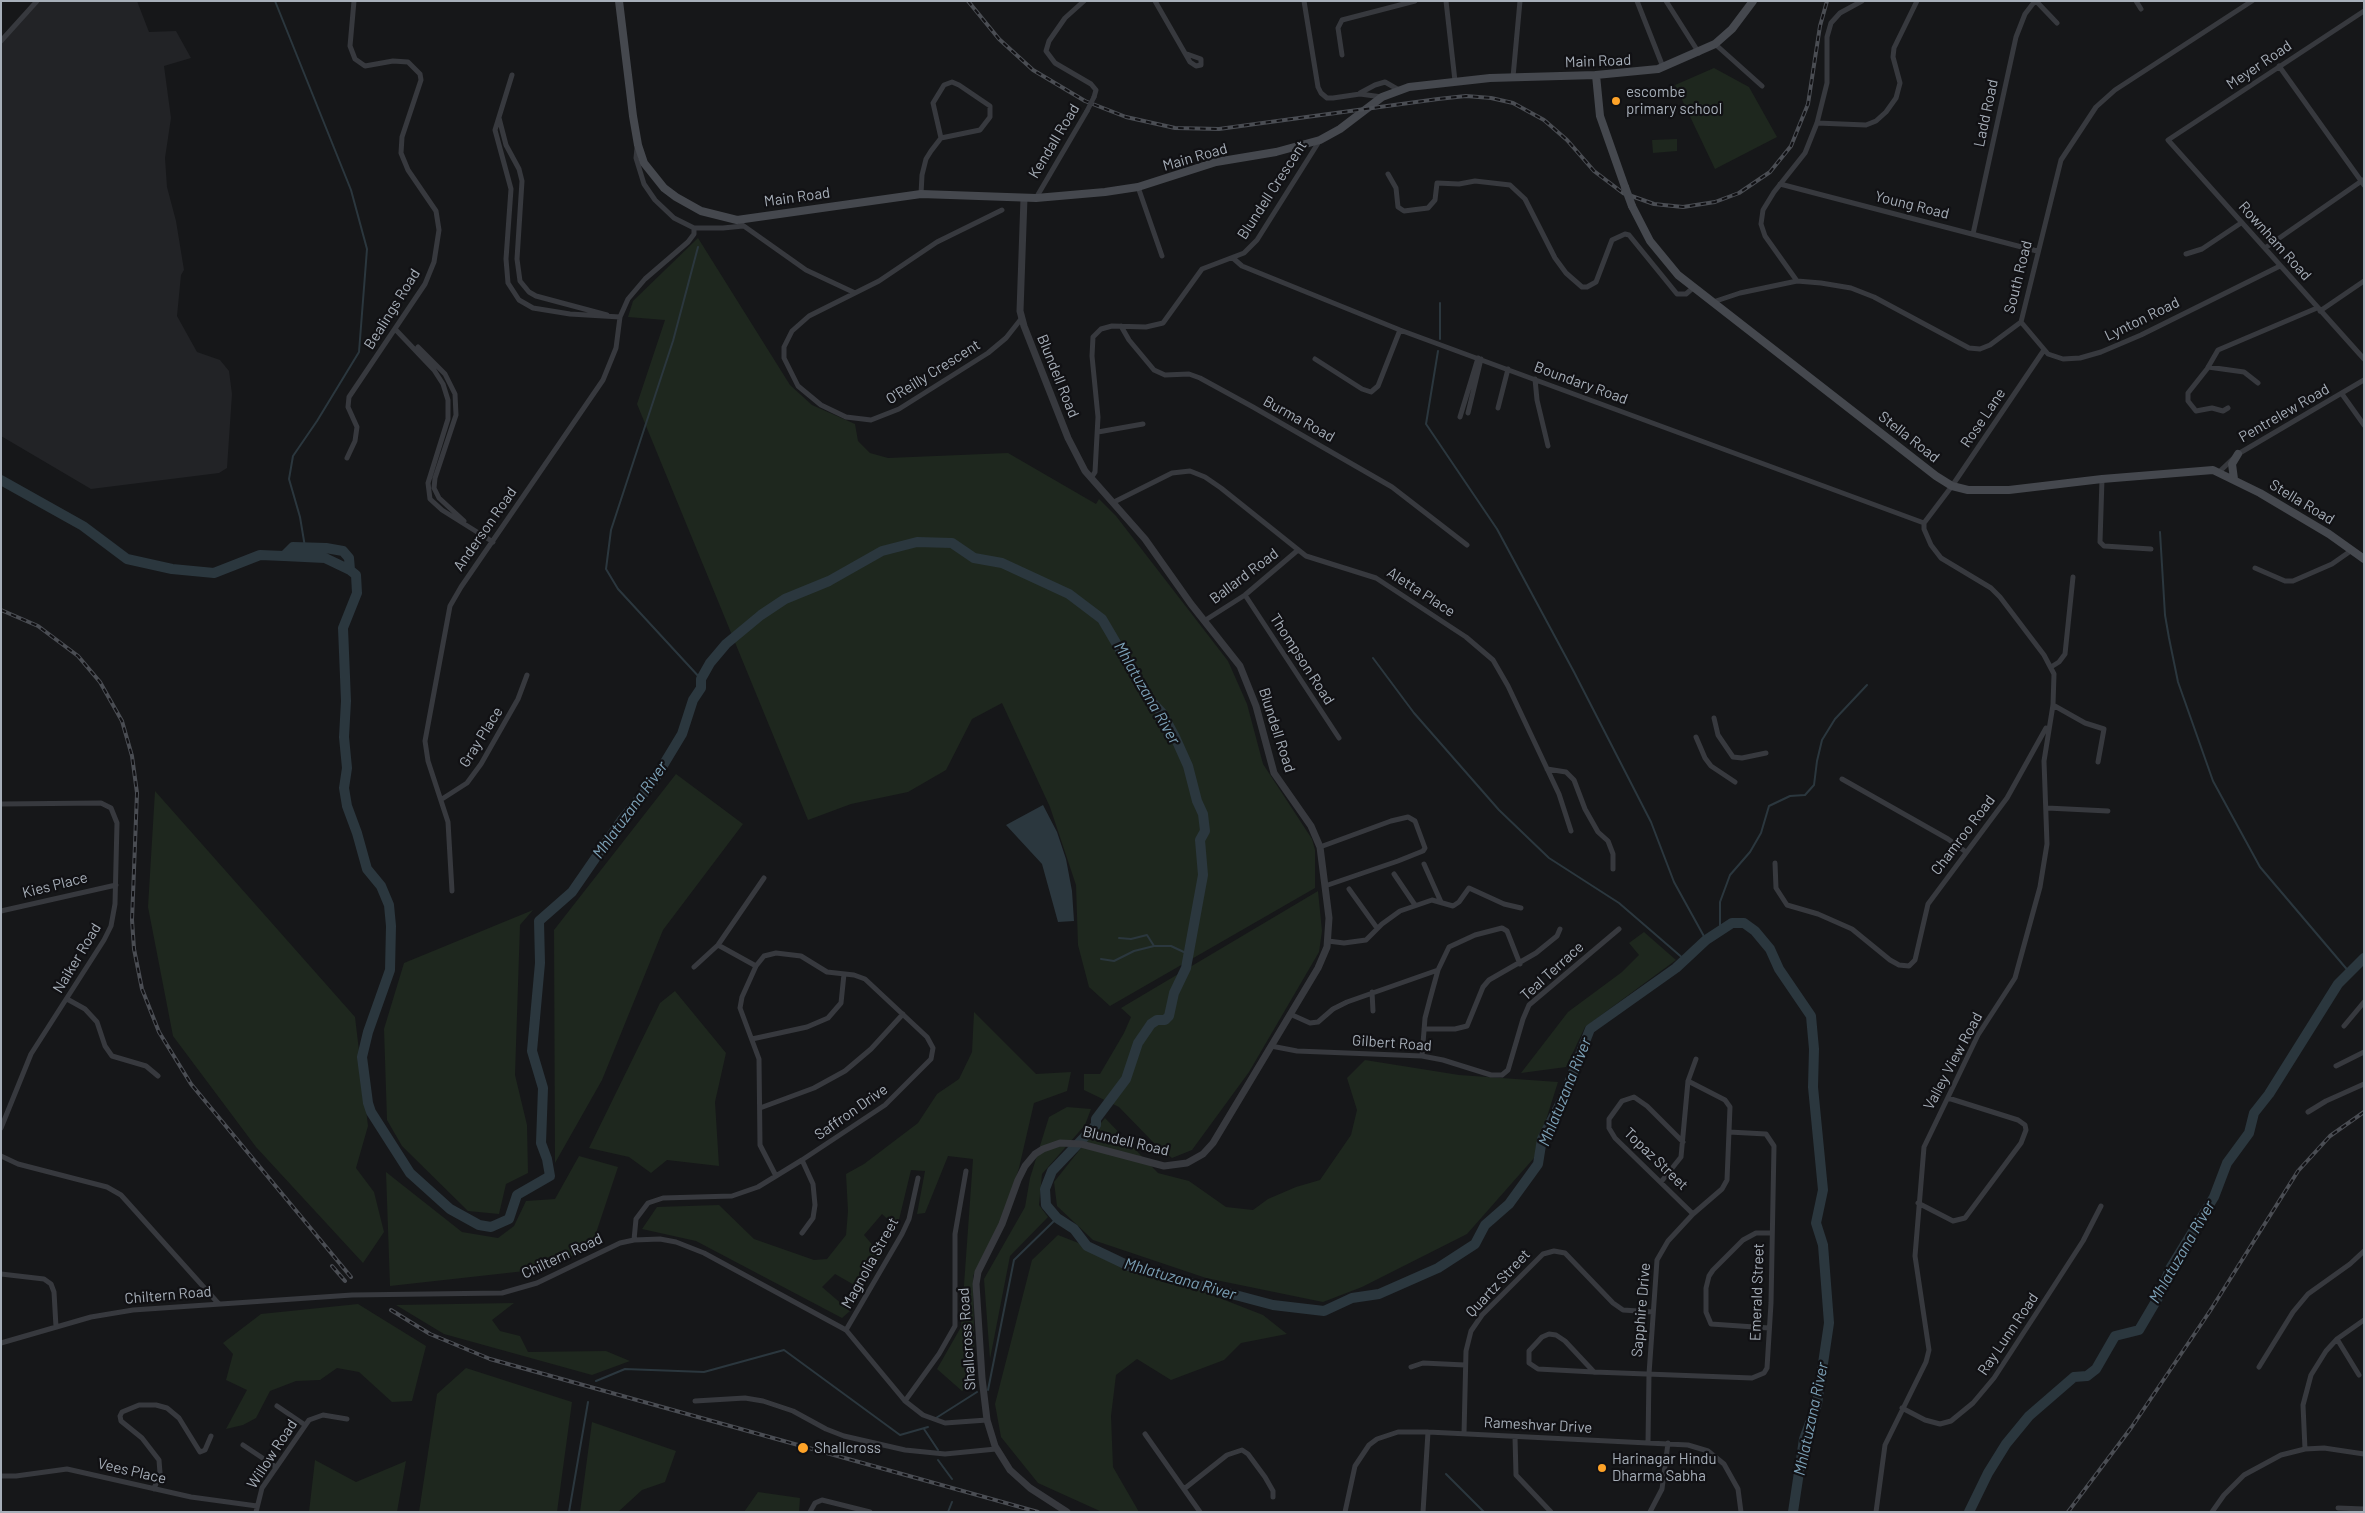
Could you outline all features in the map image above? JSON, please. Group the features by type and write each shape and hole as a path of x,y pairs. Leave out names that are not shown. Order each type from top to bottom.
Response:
{"main road":[{"name":"Main Road","path":"619,1 638,145 644,163 654,176 676,197 702,211 740,223 921,194 1036,198 1088,194 1138,186 1216,162 1293,148 1320,140 1340,129 1382,97 1399,90 1455,81 1640,73 1663,68 1715,44 1732,29 1753,1"},
{"name":"Stella Road","path":"1596,75 1600,116 1632,206 1643,229 1659,254 1678,275 1936,476 1952,486 1968,490 2009,490 2204,470 2219,472 2234,478 2312,524 2364,559"},
{"path":"2234,478 2232,464 2238,454"}],"street":[{"path":"1,41 36,1"},
{"name":"Bealings Road","path":"347,458 357,427 348,407 349,398 397,329 430,273 438,245 439,220 436,211 408,170 401,153 402,136 421,80 417,69 408,62 365,66 356,59 350,46 354,1"},
{"name":"Kendall Road","path":"1036,198 1087,111 1096,90 1092,84 1055,63 1046,51 1048,41 1065,18 1084,1"},
{"path":"1155,1 1187,54"},
{"path":"1304,1 1318,87 1321,93 1327,98 1360,94 1382,97"},
{"path":"1342,55 1338,28 1342,20 1415,1"},
{"path":"1446,1 1455,81"},
{"path":"1513,77 1520,1"},
{"path":"1637,1 1663,68"},
{"path":"1666,1 1699,53"},
{"path":"1797,281 1768,241 1761,224 1766,203 1805,153 1817,123 1827,83 1827,37 1831,23 1840,14 1862,1"},
{"path":"1817,123 1866,125 1886,112 1896,98 1900,83 1893,57 1894,48 1917,1"},
{"path":"2035,1 2056,23"},
{"name":"Ladd Road","path":"1972,234 2016,36 2025,14 2035,1"},
{"path":"2136,1 2141,9"},
{"name":"South Road","path":"1714,302 1740,293 1797,281 1851,288 1874,296 1974,350 1990,345 2021,322 2061,160 2096,106 2115,90 2252,1"},
{"name":"Meyer Road","path":"2168,140 2364,11"},
{"path":"1715,44 1762,86"},
{"path":"2264,248 2363,182 2280,66"},
{"path":"512,76 498,118 495,136 511,189 506,274 511,291 519,300 533,308 570,314 620,317"},
{"path":"921,194 926,159 941,138 980,130 990,117 990,106 959,85 952,82 944,85 933,103 941,138"},
{"path":"1360,94 1381,82 1392,84 1399,90"},
{"path":"498,118 506,145 519,169 522,181 517,259 520,281 529,292 536,296 598,311 610,317"},
{"name":"Blundell Crescent","path":"1091,478 1095,472 1098,432 1092,341 1101,329 1121,326 1146,327 1163,323 1202,269 1214,263 1234,259 1244,253 1257,240 1320,140"},
{"name":"Rownham Road","path":"2168,140 2364,359"},
{"name":"Main Road","path":"638,145 636,158 638,170 651,195 674,218 694,228 723,228 740,223"},
{"path":"1388,174 1393,180 1398,207 1404,211 1424,210 1430,206 1436,196 1437,183 1460,184 1474,180 1510,185 1525,199 1555,258 1566,274 1582,287 1587,287 1596,282 1612,240 1625,234 1629,235 1677,294 1686,294 1694,287"},
{"name":"Young Road","path":"1780,184 2037,252"},
{"path":"1138,186 1162,256"},
{"name":"Blundell Road","path":"1024,198 1020,302 1022,319 1068,438 1080,464 1145,538 1204,621 1240,666 1256,706 1274,773 1311,826 1320,848 1325,886 1328,941 1318,968 1213,1143 1203,1154 1187,1163 1173,1166 1158,1165 1067,1142 1043,1149"},
{"name":"O'Reilly Crescent","path":"1002,210 937,242 879,281 853,292 799,324 784,346 784,358 792,378 810,398 830,411 859,420 871,420 886,416 918,398 994,349 1022,319"},
{"path":"740,223 806,270 829,283 853,292"},
{"path":"2186,254 2202,249 2241,223"},
{"name":"Anderson Road","path":"452,891 448,822 428,761 425,741 445,626 455,597 602,380 616,348 620,317 633,292 688,242 694,234 694,228"},
{"name":"Boundary Road","path":"1234,259 1250,270 1400,330 1924,523"},
{"name":"Lynton Road","path":"2021,322 2044,350 2055,358 2071,359 2102,352 2280,266"},
{"path":"2228,408 2222,411 2212,408 2196,411 2189,405 2188,393 2208,367 2220,347 2319,309 2364,281"},
{"name":"Burma Road","path":"1121,326 1129,340 1154,370 1165,375 1194,375 1238,399 1392,488 1466,545"},
{"path":"397,329 432,360 452,387 456,399 456,415 435,478 434,488 439,498 455,510 466,523 493,542"},
{"path":"1316,359 1362,389 1371,392 1378,386 1400,330"},
{"name":"Rose Lane","path":"1924,523 1952,486 2044,350"},
{"path":"1468,413 1479,359"},
{"path":"1460,417 1479,359"},
{"path":"2208,367 2244,372 2258,383"},
{"path":"1498,408 1508,369"},
{"path":"1536,379 1537,400 1548,446"},
{"name":"Pentrelew Road","path":"2219,472 2238,454 2364,380"},
{"path":"2342,394 2364,425"},
{"path":"1098,432 1143,424"},
{"name":"Aletta Place","path":"1114,502 1172,473 1190,471 1222,488 1298,550 1315,560 1367,574 1391,586 1486,653 1508,686 1547,769 1572,832"},
{"path":"2102,479 2100,542 2104,546 2151,549"},
{"name":"Valley View Road","path":"1876,1512 1885,1444 1926,1362 1929,1350 1915,1256 1924,1147 1978,1035 2015,978 2045,864 2048,825 2044,761 2055,680 2051,667 2000,597 1991,588 1946,563 1935,552 1925,532 1924,523"},
{"name":"Ballard Road","path":"1204,621 1245,595 1298,550"},
{"path":"2256,568 2285,581 2293,581 2332,564 2352,550"},
{"path":"2051,667 2059,662 2065,654 2073,577"},
{"name":"Thompson Road","path":"1245,595 1339,738"},
{"name":"Gray Place","path":"442,799 466,782 481,764 518,699 527,675"},
{"path":"2053,705 2085,722 2104,729 2098,762"},
{"path":"1714,718 1718,735 1733,757 1742,758 1766,753"},
{"name":"Chamroo Road","path":"1775,863 1776,888 1787,905 1818,914 1852,929 1890,960 1899,965 1909,966 1915,960 1928,904 2006,798 2034,753 2049,723"},
{"path":"1696,737 1711,766 1735,782"},
{"path":"1547,769 1566,772 1574,780 1585,810 1598,832 1608,841 1613,854 1613,869"},
{"path":"1842,779 1948,839 1966,852"},
{"name":"Naiker Road","path":"1,804 101,802 114,812 117,824 116,885 113,919 108,933 31,1054 1,1128"},
{"path":"2047,808 2108,811"},
{"path":"1320,848 1392,821 1408,817 1415,821 1425,848 1424,851 1398,861 1325,886"},
{"path":"1424,864 1441,902"},
{"path":"1394,874 1415,905"},
{"path":"694,967 718,945 764,878"},
{"name":"Kies Place","path":"1,911 116,885"},
{"path":"1328,941 1344,943 1366,940 1377,928 1400,911 1432,900 1450,906 1456,904 1468,889 1471,888 1504,904 1520,908"},
{"path":"1349,889 1377,928"},
{"path":"1422,1056 1424,1028 1438,970 1446,950 1453,943 1500,928 1507,932 1520,964"},
{"path":"1424,1028 1455,1029 1467,1026 1485,983 1496,975 1520,964 1549,944 1560,929"},
{"name":"Teal Terrace","path":"1508,1070 1529,1005 1619,929"},
{"path":"718,945 756,966 740,1004 743,1019 760,1059 760,1145 776,1176"},
{"name":"Saffron Drive","path":"634,1240 634,1226 639,1212 648,1203 655,1200 732,1196 748,1192 802,1160 885,1105 928,1064 932,1054 930,1043 865,979 827,972 808,959 789,954 769,954 756,966"},
{"path":"1290,1014 1304,1021 1318,1022 1339,1006 1372,992 1438,970"},
{"path":"752,1040 807,1027 828,1018 841,1003 844,974"},
{"path":"1372,992 1374,1011"},
{"path":"67,999 92,1016 99,1025 105,1046 112,1056 146,1066 158,1076"},
{"path":"2344,1026 2364,1002"},
{"path":"760,1108 814,1088 845,1072 871,1049 902,1014"},
{"name":"Gilbert Road","path":"1271,1046 1297,1051 1422,1056 1443,1060 1491,1075 1502,1075 1508,1070"},
{"path":"2336,1066 2364,1052"},
{"path":"1661,1182 1680,1160 1684,1142 1688,1081 1696,1059"},
{"name":"Sapphire Drive","path":"1648,1442 1649,1374 1657,1260 1668,1241 1726,1183 1731,1112 1728,1104 1704,1088 1688,1081"},
{"path":"2308,1112 2326,1101 2364,1084"},
{"name":"Topaz Street","path":"1684,1142 1647,1106 1634,1098 1622,1101 1609,1119 1609,1128 1615,1138 1693,1214"},
{"path":"1918,1203 1953,1221 1965,1218 2021,1144 2026,1130 2025,1125 2018,1120 1948,1098"},
{"name":"Emerald Street","path":"1594,1372 1565,1341 1556,1335 1548,1334 1542,1337 1529,1351 1529,1363 1534,1368 1594,1372 1756,1378 1764,1373 1767,1368 1775,1158 1772,1141 1766,1134 1729,1132"},
{"name":"Shallcross Road","path":"1043,1149 1024,1166 1002,1224 978,1272 976,1299 987,1420 996,1449 1019,1480 1067,1512"},
{"path":"1,1156 9,1161 107,1188 121,1195 218,1304"},
{"path":"802,1160 813,1184 814,1199 812,1218 802,1232"},
{"path":"904,1401 939,1354 955,1326 955,1234 966,1171"},
{"name":"Magnolia Street","path":"846,1330 902,1234 909,1218 918,1178"},
{"name":"Ray Lunn Road","path":"1902,1408 1925,1420 1940,1424 1951,1421 1973,1403 1994,1378 2041,1306 2083,1241 2101,1206"},
{"path":"1769,1328 1711,1324 1706,1312 1706,1288 1713,1270 1743,1240 1756,1233 1772,1233"},
{"name":"Chiltern Road","path":"1,1344 110,1313 352,1296 502,1293 537,1283 604,1250 634,1240 660,1239 690,1246 846,1330 904,1401 923,1415 934,1421 955,1423 987,1420"},
{"name":"Quartz Street","path":"1464,1434 1465,1365 1471,1331 1482,1315 1537,1259 1549,1251 1565,1253 1618,1307 1632,1311 1653,1312"},
{"path":"2259,1367 2287,1321 2308,1294 2350,1264 2364,1251"},
{"path":"1,1274 44,1279 52,1284 56,1327"},
{"path":"2305,1449 2302,1420 2307,1388 2316,1365 2337,1339 2364,1320"},
{"path":"2337,1339 2359,1375"},
{"path":"1411,1367 1430,1363 1465,1365"},
{"path":"695,1400 745,1398 763,1401 793,1411 826,1429 867,1442 905,1450 945,1454 996,1449"},
{"path":"154,1489 160,1473 159,1460 142,1438 122,1421 120,1416 122,1412 133,1406 146,1405 167,1408 179,1418 200,1452 204,1450 210,1436"},
{"path":"277,1406 305,1425"},
{"name":"Willow Road","path":"256,1509 262,1488 305,1425 318,1416 347,1419"},
{"name":"Rameshvar Drive","path":"1345,1512 1355,1466 1368,1444 1398,1432 1648,1442 1698,1447 1724,1464 1738,1489 1741,1512"},
{"path":"1423,1512 1428,1432"},
{"path":"1145,1434 1200,1512"},
{"path":"1515,1437 1516,1475 1551,1512"},
{"path":"1650,1512 1662,1489 1668,1443"},
{"path":"244,1445 276,1467"},
{"path":"2212,1512 2234,1484 2256,1467 2282,1456 2305,1449 2324,1448 2364,1454"},
{"path":"1184,1489 1227,1455 1242,1450 1248,1454 1266,1477 1273,1491 1273,1497"},
{"name":"Vees Place","path":"1,1476 16,1476 67,1469 203,1500 256,1509"},
{"path":"810,1512 815,1503 822,1500 870,1512"},
{"path":"2338,1508 2364,1509"}],"shaded area":[{"path":"39,1 137,1 149,32 176,31 191,58 164,66 171,118 165,158 167,187 176,221 184,270 181,275 177,316 197,352 220,360 229,371 232,394 227,468 219,473 91,489 1,436 1,42"},
{"path":"1714,68 1749,87 1777,137 1715,169 1675,85"},
{"path":"1677,139 1677,151 1653,153 1652,140"},
{"path":"698,238 790,385 812,405 855,424 858,441 870,453 888,458 1008,453 1096,504 1099,499 1116,516 1228,661 1247,704 1263,764 1312,839 1315,850 1315,888 1110,1006 1089,987 1078,945 1076,885 1050,807 1002,703 972,719 946,770 908,792 851,804 808,820 637,404 665,320 628,317 633,301"},
{"path":"676,774 743,824 663,930 602,1080 555,1163 554,930"},
{"path":"155,791 355,1017 368,1126 356,1168 374,1192 384,1232 363,1263 256,1147 173,1036 148,907"},
{"path":"1043,805 1057,832 1066,859 1072,891 1074,921 1058,922 1042,864 1006,825"},
{"path":"1318,891 1322,931 1319,952 1249,1072 1192,1150 1172,1158 1152,1141 1119,1107 1084,1090 1084,1074 1100,1074 1124,1033 1131,1017 1121,1008"},
{"path":"533,910 520,925 515,1075 527,1125 528,1173 506,1184 499,1214 468,1211 402,1146 387,1120 384,1029 404,963"},
{"path":"1644,932 1676,960 1585,1027 1566,1067 1521,1073 1568,1012 1622,972 1639,955 1629,943"},
{"path":"675,991 726,1053 715,1102 719,1166 667,1160 651,1173 629,1157 589,1148 660,1003"},
{"path":"974,1012 1036,1074 1071,1072 1067,1091 1034,1103 1019,1168 999,1228 973,1276 975,1382 962,1391 937,1369 961,1327 973,1159 948,1156 925,1213 917,1214 925,1171 911,1170 897,1228 882,1214 864,1235 881,1255 863,1290 835,1274 822,1287 850,1311 842,1318 696,1241 642,1229 657,1207 719,1205 754,1239 814,1260 827,1259 846,1235 848,1211 846,1174 864,1164 918,1123 937,1094 959,1079 972,1052"},
{"path":"1365,1060 1459,1075 1558,1082 1534,1158 1467,1234 1362,1287 1323,1302 1206,1278 1093,1240 1057,1206 1054,1182 1105,1118 1158,1173 1189,1181 1226,1207 1253,1210 1268,1199 1296,1187 1320,1180 1351,1135 1357,1110 1347,1078"},
{"path":"1067,1107 1091,1109 1085,1125 1042,1174 1039,1205 1048,1217 1010,1256 990,1359 984,1279 1025,1207 1030,1178 1049,1117"},
{"path":"579,1156 618,1167 592,1245 552,1268 390,1286 386,1172 462,1232 498,1238 514,1226 526,1201 555,1199"},
{"path":"1058,1235 1263,1315 1287,1334 1241,1343 1224,1360 1171,1380 1137,1359 1116,1375 1111,1416 1113,1467 1139,1512 1102,1512 1038,1483 1001,1437 995,1404 1032,1260"},
{"path":"514,1303 492,1320 500,1331 520,1336 528,1352 606,1351 630,1361 592,1375 444,1334 396,1305"},
{"path":"358,1304 426,1346 412,1401 392,1402 359,1372 337,1368 320,1380 296,1381 270,1391 256,1418 243,1425 226,1429 247,1390 226,1380 233,1354 223,1343 261,1314"},
{"path":"466,1368 572,1402 557,1512 419,1512 437,1394"},
{"path":"592,1422 676,1451 665,1482 642,1490 618,1512 580,1512"},
{"path":"315,1460 356,1482 406,1461 397,1512 309,1512"},
{"path":"758,1492 800,1498 799,1512 744,1512"}],"waterway":[{"path":"275,1 351,190 367,249 359,352 317,421 293,456 289,479 300,517 305,547"},
{"path":"698,247 673,341 611,530 606,569 618,589 701,679"},
{"path":"1440,303 1440,339"},
{"path":"1438,351 1426,424 1497,529 1574,672 1651,822 1674,882 1706,940"},
{"name":"Mhlatuzana River","path":"1,480 83,526 127,559 172,569 214,573 260,555 284,556 293,547 326,548 343,551 349,558 350,570 356,575 357,593 343,628 346,701 344,737 347,768 344,788 347,806 367,869 381,886 389,905 391,926 390,970 368,1032 362,1057 368,1103 371,1112 410,1173 450,1209 479,1225 491,1227 509,1219 517,1195 550,1176 547,1159 541,1143 543,1088 532,1051 540,963 539,921 572,892 621,821 653,782 682,734 693,700 701,688 701,679 710,663 726,644 761,615 785,599 829,581 882,551 917,542 952,543 974,558 1002,563 1069,594 1102,619 1149,699 1162,713 1175,737 1188,766 1197,801 1203,814 1205,831 1200,840 1203,875 1186,968 1174,993 1169,1016 1165,1020 1157,1020 1151,1024 1138,1043 1126,1079 1096,1119 1096,1125 1052,1171 1045,1189 1046,1205 1057,1218 1074,1229 1087,1246 1129,1266 1273,1305 1324,1311 1352,1298 1379,1294 1438,1268 1475,1244 1485,1225 1509,1204 1538,1164 1542,1139 1563,1098 1590,1029 1676,968 1706,940 1732,923 1744,923 1755,931 1770,949 1779,969 1811,1016 1814,1049 1813,1087 1823,1190 1816,1223 1823,1245 1829,1323 1817,1404 1804,1439 1793,1512"},
{"path":"2160,532 2165,615 2178,682 2213,781 2260,867 2350,973"},
{"name":"Mhlatuzana River","path":"284,556 325,558 350,570"},
{"path":"1373,658 1414,713 1499,810 1549,858 1619,903 1685,960"},
{"path":"1720,931 1720,902 1730,875 1750,852 1761,833 1769,806 1790,796 1805,795 1814,785 1822,740 1835,719 1867,685"},
{"path":"1119,938 1131,939 1147,935 1154,946 1171,946 1188,954"},
{"path":"1101,959 1114,961 1134,951 1154,946"},
{"name":"Mhlatuzana River","path":"1969,1512 1988,1473 2006,1444 2029,1416 2074,1377 2087,1376 2096,1369 2115,1336 2139,1330 2159,1296 2171,1267 2214,1197 2227,1163 2249,1133 2254,1113 2269,1094 2338,984 2364,958"},
{"path":"988,1390 1014,1260 1057,1218"},
{"path":"596,1381 625,1369 704,1372 784,1350 900,1435 928,1427"},
{"path":"936,1418 977,1392"},
{"path":"569,1512 588,1402"},
{"path":"924,1429 938,1450"},
{"path":"938,1460 952,1479"},
{"path":"1446,1474 1484,1512"},
{"path":"948,1512 952,1502"}],"railway":[{"path":"968,1 999,39 1033,70 1085,101 1126,117 1175,128 1219,129 1438,99 1466,96 1491,98 1513,103 1544,120 1567,140 1594,171 1623,193 1654,204 1683,207 1715,202 1739,193 1770,172 1791,146 1808,104 1820,26 1827,1"},
{"path":"1,610 38,626 78,656 100,682 122,721 132,756 137,793 132,920 134,949 142,989 159,1032 191,1084 351,1277"},
{"path":"2068,1512 2131,1428 2210,1311 2298,1171 2330,1136 2364,1112"},
{"path":"332,1266 345,1281"},
{"path":"391,1310 430,1334 490,1359 1038,1512"}],"place":[{"name":"escombe primary school","path":"1616,101"},
{"name":"Shallcross","path":"803,1448"},
{"name":"Harinagar Hindu Dharma Sabha","path":"1602,1468"}]}
